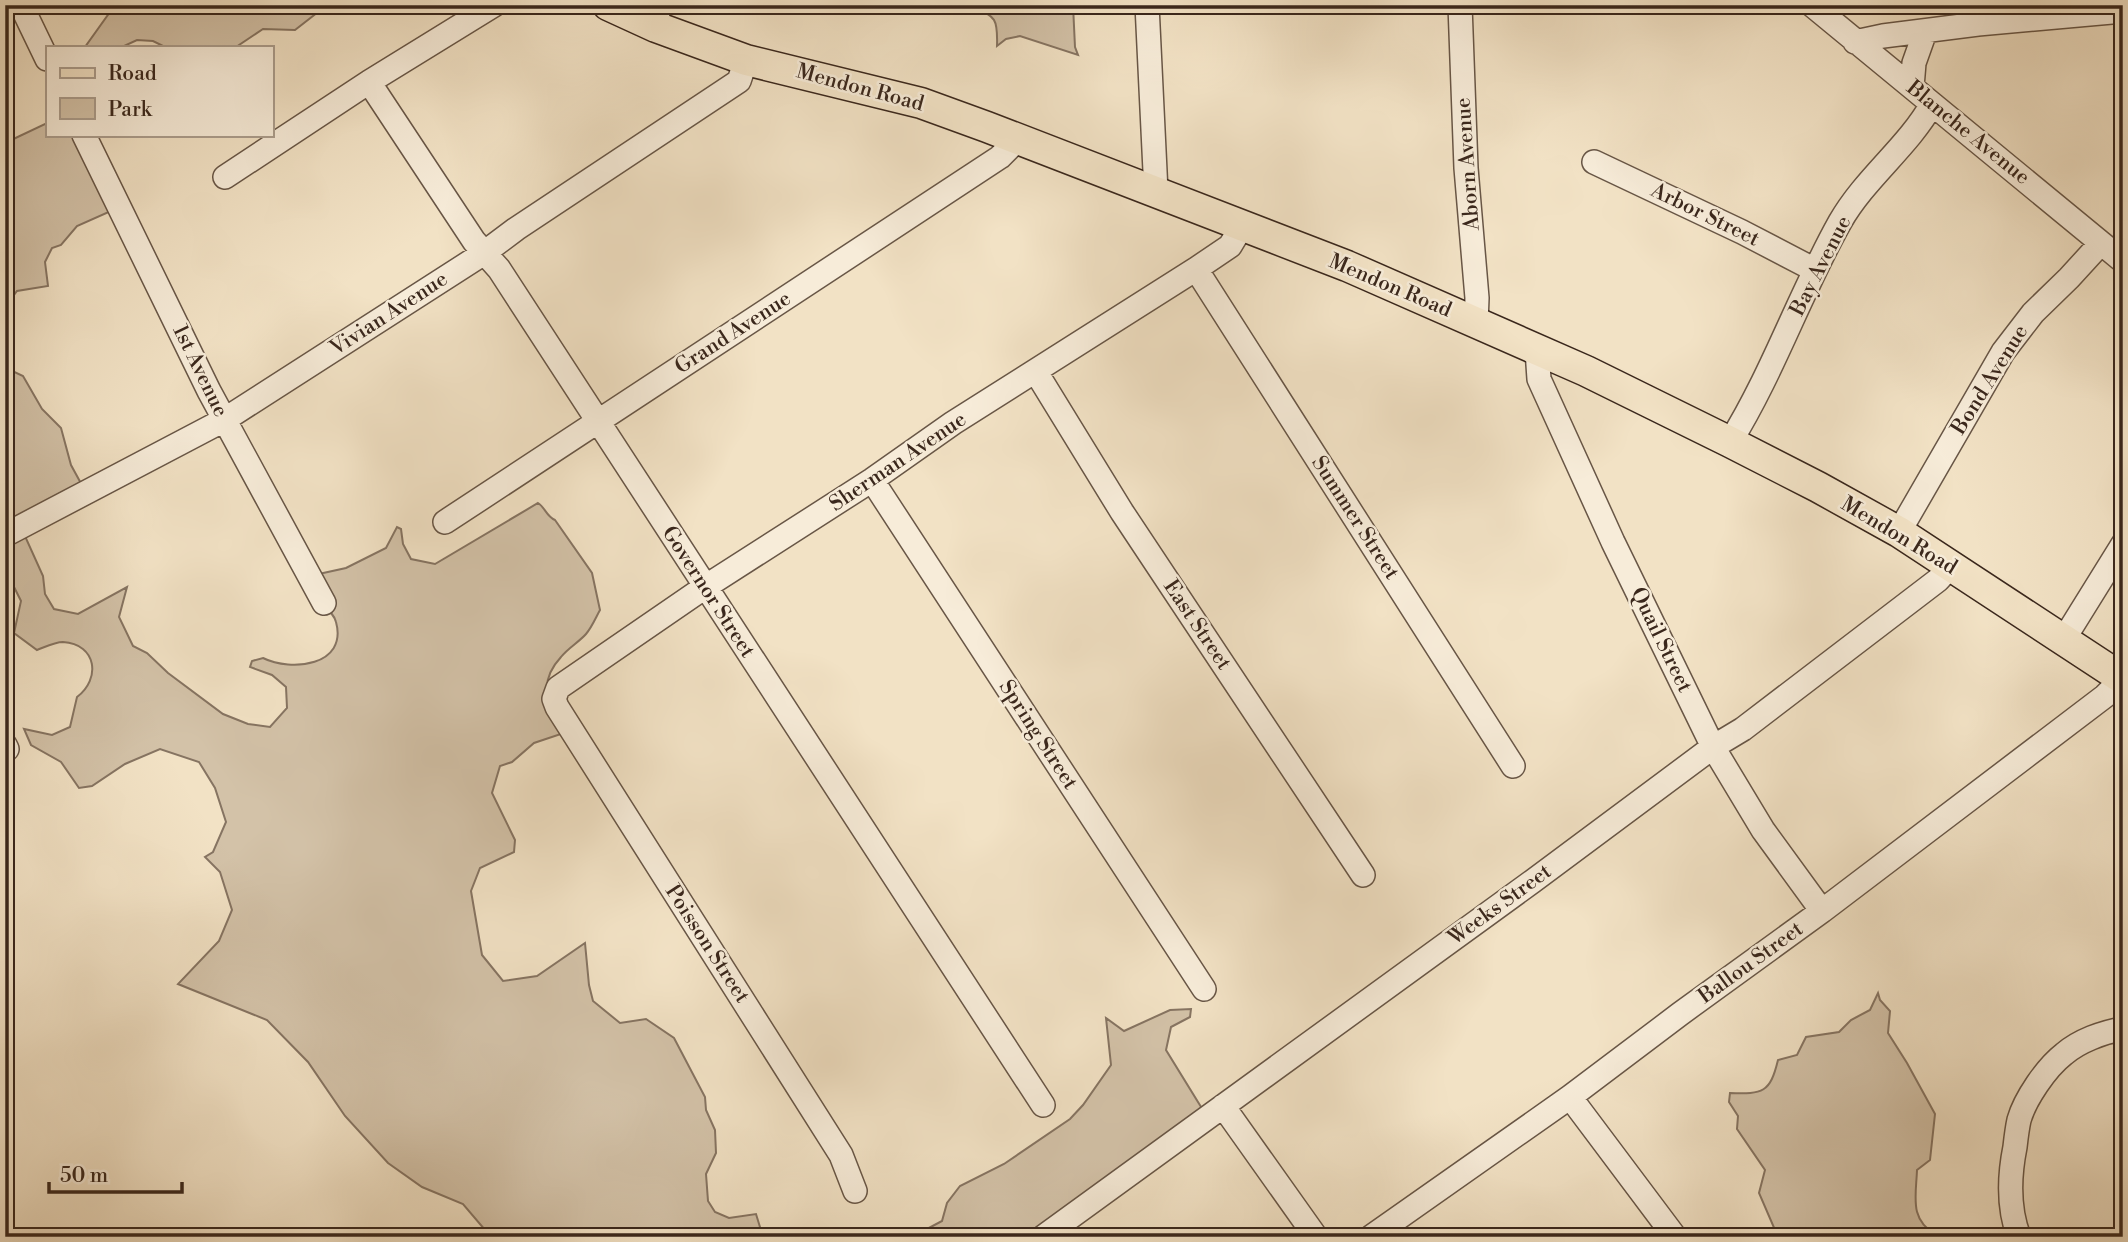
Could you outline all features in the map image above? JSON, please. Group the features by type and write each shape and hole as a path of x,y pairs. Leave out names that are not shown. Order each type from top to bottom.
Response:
{"main road":[{"name":"Mendon Road","path":"608,5 657,16 746,60 921,103 1347,266 1586,371 1818,487 1899,532 2122,679"}],"street":[{"path":"22,5 46,57"},
{"path":"225,177 369,82 494,5"},
{"path":"1147,5 1156,192"},
{"name":"Aborn Avenue","path":"1460,5 1466,168 1477,298 1476,323"},
{"name":"Blanche Avenue","path":"1812,5 2123,261"},
{"path":"1855,42 1978,24 2123,11"},
{"path":"1912,87 1914,62 1925,32"},
{"name":"Vivian Avenue","path":"5,535 224,421 484,253 739,81 746,60"},
{"name":"Governor Street","path":"369,82 484,253 499,269 1043,1105"},
{"name":"Bay Avenue","path":"1730,442 1773,363 1815,270 1842,220 1868,183 1933,104"},
{"name":"1st Avenue","path":"84,136 224,421 324,603"},
{"name":"Grand Avenue","path":"445,522 1000,157 1017,140"},
{"name":"Arbor Street","path":"1594,162 1815,270"},
{"name":"Sherman Avenue","path":"554,699 558,688 570,678 705,587 872,480 953,423 1230,246 1242,226"},
{"name":"Bond Avenue","path":"1899,532 2003,352 2033,313 2101,243"},
{"name":"Summer Street","path":"1196,269 1513,766"},
{"name":"Quail Street","path":"1537,350 1539,379 1613,542 1713,747 1763,830 1822,911"},
{"name":"East Street","path":"1036,372 1122,512 1363,875"},
{"name":"Spring Street","path":"872,480 1204,989"},
{"path":"2064,639 2123,544"},
{"name":"Weeks Street","path":"1043,1237 1713,747 1743,729 1938,580 1950,567"},
{"name":"Ballou Street","path":"1371,1237 1570,1097 1822,911 2105,696 2122,679"},
{"name":"Poisson Street","path":"554,699 624,815 841,1156 855,1191"},
{"path":"2019,1237 2011,1203 2010,1172 2020,1119 2032,1092 2064,1054 2087,1040 2123,1029"},
{"path":"1570,1097 1675,1237"},
{"path":"1223,1106 1316,1237"}],"green space":[{"path":"115,5 327,5 295,30 263,29 238,46 163,46 153,41 137,40 124,46 86,46"},
{"path":"969,5 1073,5 1075,47 1078,55 1020,36 1006,39 997,46 997,29 993,19"},
{"path":"46,123 46,136 77,136 111,211 77,226 61,245 52,248 45,262 48,286 17,291 5,307 5,143"},
{"path":"5,362 8,369 23,376 42,409 61,428 71,465 89,498 24,534 43,576 45,594 54,609 78,614 127,587 119,617 133,646 147,653 168,673 223,714 248,724 270,727 287,708 286,687 272,675 250,667 252,661 263,658 288,664 302,664 326,656 334,648 337,637 335,618 315,597 305,577 346,568 386,548 397,527 401,529 403,544 411,559 435,564 538,503 555,520 592,573 600,610 588,631 564,654 549,676 547,685 550,703 564,733 534,743 512,762 500,766 492,793 515,840 514,852 480,868 471,891 482,955 503,981 537,976 585,943 593,1001 620,1023 646,1019 674,1038 705,1097 706,1110 715,1130 716,1153 706,1174 708,1201 715,1212 729,1218 756,1214 763,1237 491,1237 463,1204 422,1187 388,1163 345,1116 308,1062 267,1020 178,984 219,941 232,910 220,872 205,857 213,852 226,822 215,788 199,762 160,749 125,764 92,786 79,788 61,762 31,745 24,729 52,735 70,727 77,697 90,681 92,664 83,649 74,644 60,642 37,650 14,633 21,601 5,569"},
{"path":"1878,993 1880,1000 1890,1011 1888,1033 1935,1114 1930,1160 1917,1170 1915,1198 1918,1215 1927,1229 1936,1235 1778,1237 1759,1193 1765,1170 1737,1129 1738,1116 1729,1102 1730,1093 1750,1093 1763,1089 1772,1079 1778,1060 1797,1055 1806,1037 1839,1032 1851,1020 1870,1010"},
{"path":"1191,1009 1190,1017 1171,1027 1166,1050 1206,1115 1036,1237 912,1237 942,1221 947,1203 960,1186 1004,1164 1070,1119 1083,1105 1111,1065 1106,1018 1124,1031 1170,1010"}]}
